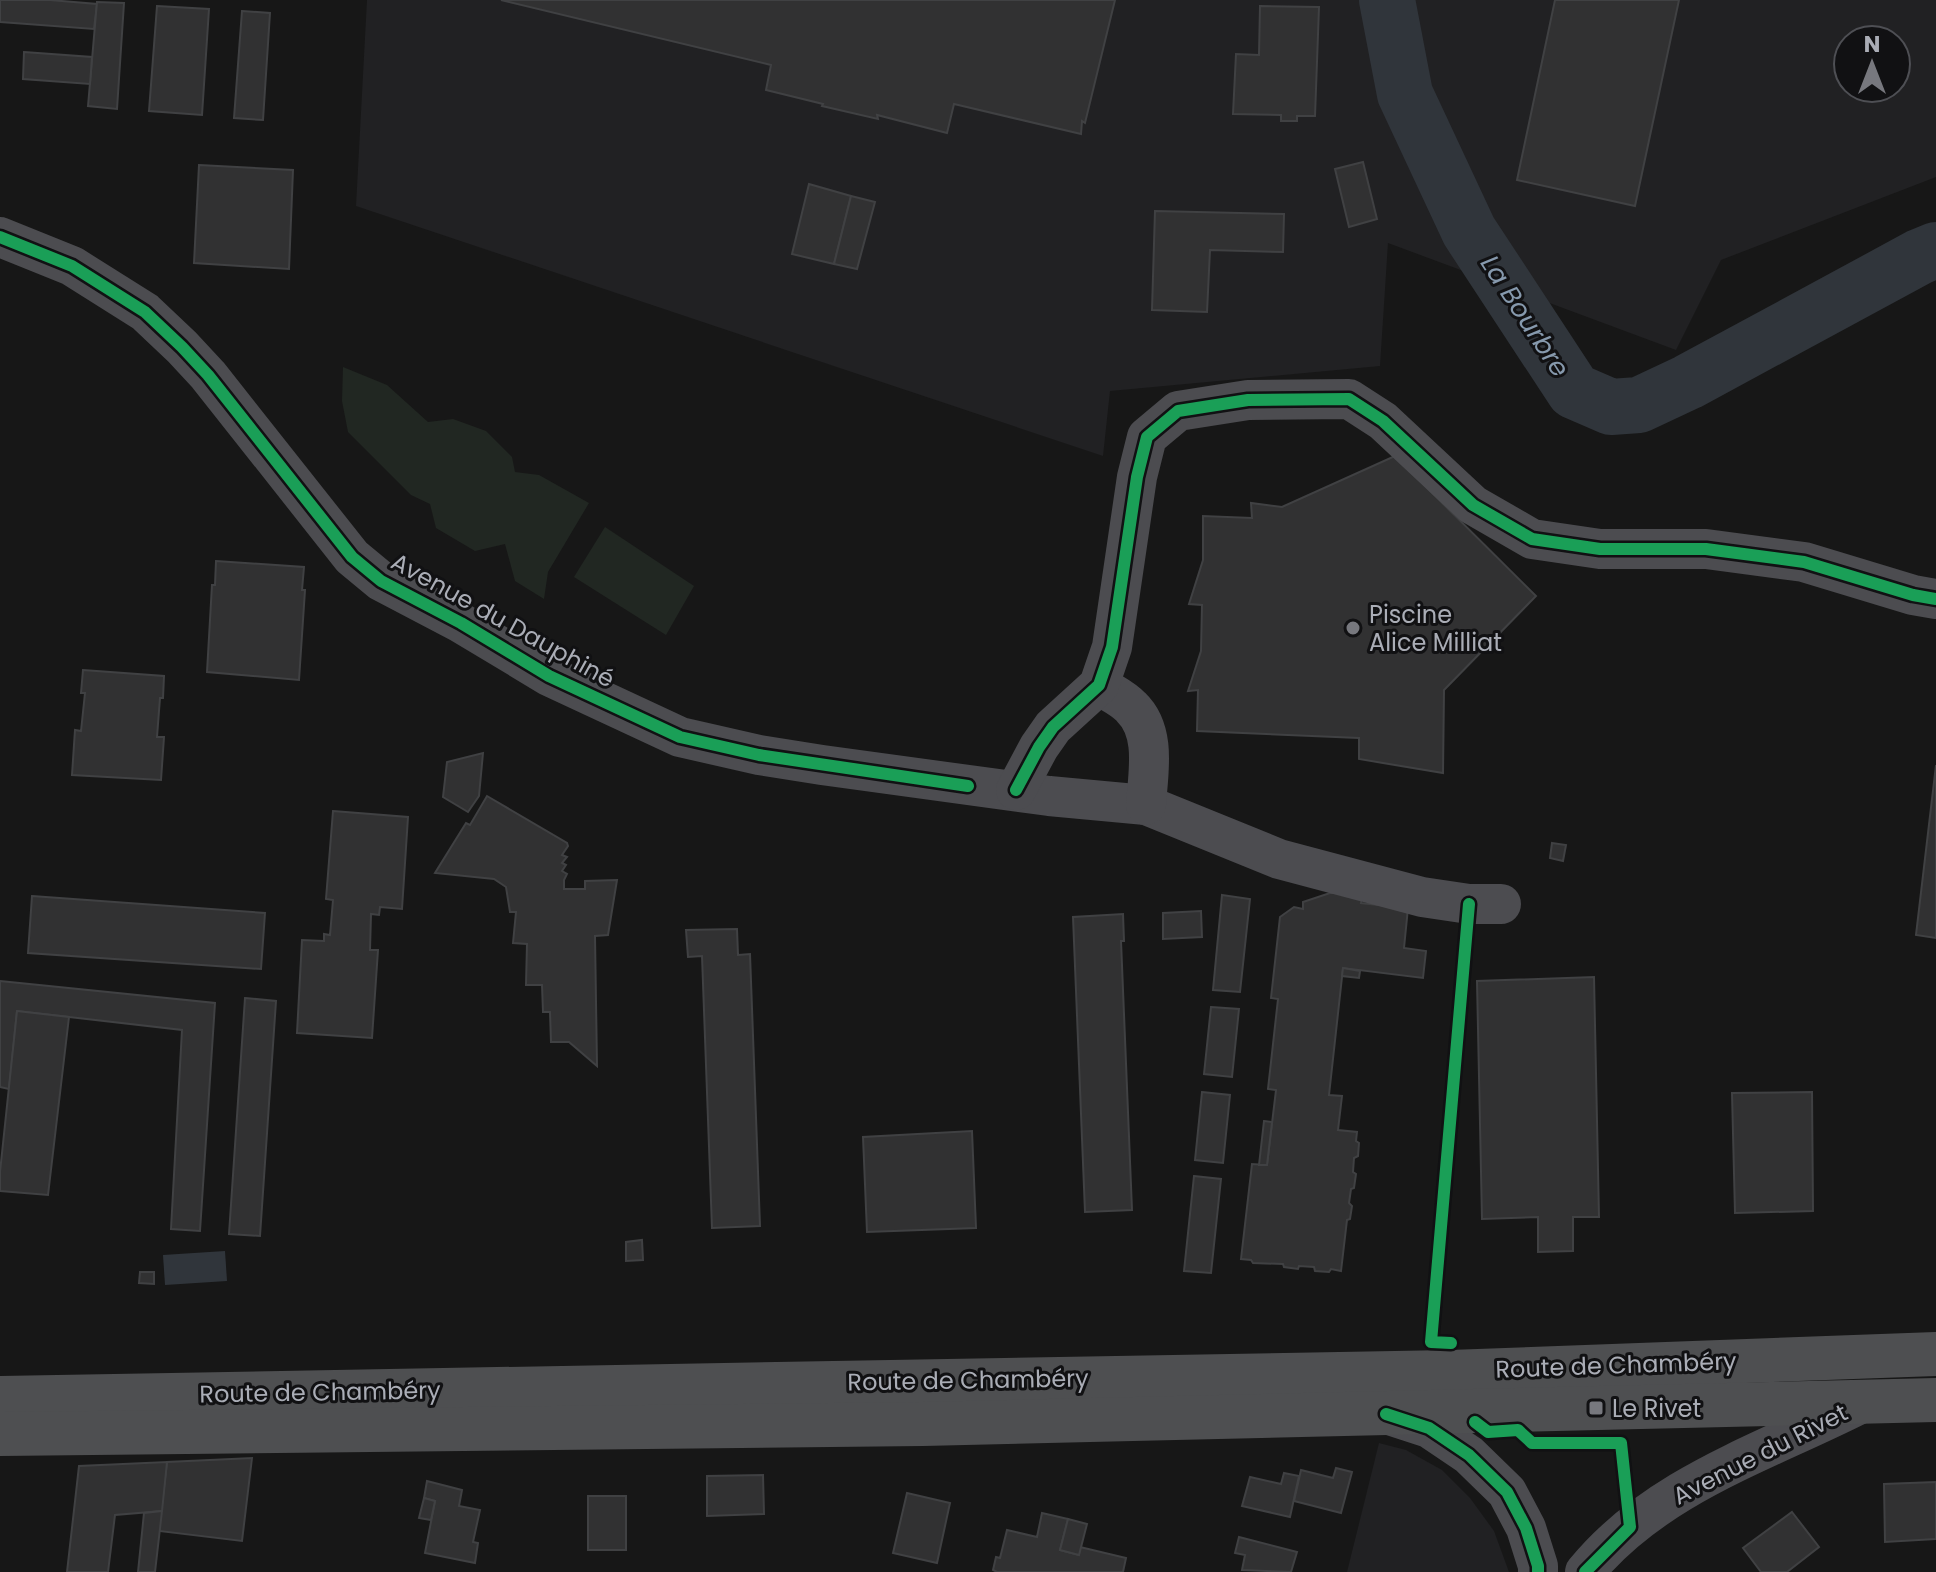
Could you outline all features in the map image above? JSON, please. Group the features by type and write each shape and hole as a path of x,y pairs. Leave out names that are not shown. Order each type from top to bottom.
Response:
{"main road":[{"name":"Route de Chambéry","path":"0,1398 1450,1372 1936,1354"},
{"name":"Route de Chambéry","path":"0,1434 923,1424 1936,1400"}],"street":[{"name":"Avenue du Dauphiné","path":"0,237 72,266 145,312 208,375 352,557 381,581 461,623 549,676 680,737 822,765 968,786 1146,805 1279,859 1422,897 1469,904 1501,904"},
{"path":"1016,790 1053,727 1099,685 1112,647 1137,477 1147,437 1178,411 1248,400 1349,399 1383,421 1473,505 1532,539 1600,549 1706,549 1804,562 1936,599"},
{"path":"1099,685 1132,707 1145,729 1150,753 1146,805"},
{"name":"Avenue du Rivet","path":"1585,1572 1630,1527 1683,1489 1754,1452 1865,1401"},
{"path":"1386,1414 1429,1428 1469,1455 1507,1492 1526,1528 1538,1572"}],"shaded area":[{"path":"367,0 1936,0 1936,177 1721,260 1676,350 1388,243 1380,366 1110,391 1103,456 356,206"},
{"path":"343,367 387,385 428,422 453,419 486,431 512,457 515,472 539,475 589,503 548,572 544,599 515,581 505,544 475,551 436,528 430,504 411,495 348,432 342,401"},
{"path":"605,527 694,586 666,635 574,577"},
{"path":"225,1251 227,1281 165,1285 163,1255"},
{"path":"1379,1443 1406,1450 1442,1470 1470,1498 1494,1531 1509,1572 1347,1572"}],"building":[{"path":"0,0 97,4 94,29 0,22"},
{"path":"501,0 1115,0 1081,134 954,104 947,133 877,115 878,119 766,90 771,65"},
{"path":"1555,0 1679,0 1635,206 1517,180"},
{"path":"97,2 124,3 117,109 88,106"},
{"path":"157,6 209,9 202,115 149,111"},
{"path":"1260,6 1319,7 1315,116 1297,116 1297,121 1281,121 1281,115 1233,114 1236,54 1259,55"},
{"path":"242,11 270,13 263,120 234,118"},
{"path":"24,52 92,57 90,84 23,79"},
{"path":"1363,162 1377,219 1349,227 1335,169"},
{"path":"199,165 293,170 289,269 194,263"},
{"path":"809,184 851,196 834,264 792,254"},
{"path":"851,196 875,202 857,269 834,264"},
{"path":"1155,211 1284,214 1283,252 1210,250 1207,312 1152,310"},
{"name":"Piscine Alice Milliat","path":"1395,456 1536,596 1444,690 1443,773 1359,759 1359,738 1197,731 1198,690 1188,691 1201,651 1202,605 1189,604 1203,560 1203,516 1252,518 1251,503 1282,507"},
{"path":"216,561 304,567 299,680 207,672"},
{"path":"83,670 164,676 157,737 164,737 161,780 72,775 75,730 81,731 85,693 81,693"},
{"path":"483,753 479,796 468,812 443,797 447,762"},
{"path":"1936,765 1936,938 1916,935"},
{"path":"487,796 567,843 562,855 567,857 562,863 566,865 562,871 567,874 564,889 585,889 585,881 617,880 608,935 595,936 597,1066 569,1042 551,1042 550,1012 543,1012 542,985 526,985 527,944 513,943 516,912 510,912 506,887 494,879 435,873"},
{"path":"333,811 408,817 402,909 380,907 379,915 371,914 370,950 378,950 372,1038 297,1033 302,940 324,941 324,934 330,935 333,900 326,899"},
{"path":"1552,843 1566,845 1563,861 1550,858"},
{"path":"1330,893 1363,893 1361,903 1408,908 1404,948 1426,951 1423,978 1343,968 1329,1095 1342,1096 1338,1130 1357,1132 1356,1141 1359,1143 1358,1156 1354,1158 1353,1172 1356,1174 1354,1188 1351,1189 1349,1203 1352,1206 1350,1219 1347,1220 1341,1271 1331,1269 1329,1272 1315,1271 1314,1267 1299,1266 1298,1269 1241,1259 1252,1164 1267,1165 1276,1090 1268,1089 1278,999 1271,998 1280,917 1294,907 1303,909 1303,902"},
{"path":"1222,895 1250,899 1240,992 1213,990"},
{"path":"32,896 265,913 261,969 28,953"},
{"path":"1201,911 1202,937 1163,939 1163,913"},
{"path":"1123,914 1124,941 1121,941 1132,1210 1085,1212 1073,917"},
{"path":"737,929 738,955 750,954 760,1226 712,1228 702,956 688,957 686,930"},
{"path":"1343,968 1360,971 1359,978 1342,976"},
{"path":"1594,977 1599,1217 1573,1217 1573,1251 1538,1252 1538,1217 1482,1219 1477,981"},
{"path":"0,981 215,1003 200,1231 171,1229 182,1030 17,1011 9,1089 0,1087"},
{"path":"245,998 276,1001 260,1236 229,1234"},
{"path":"1211,1007 1239,1009 1232,1077 1204,1074"},
{"path":"17,1011 69,1017 48,1195 0,1191"},
{"path":"1202,1092 1230,1095 1223,1163 1195,1160"},
{"path":"1812,1092 1813,1211 1735,1213 1732,1093"},
{"path":"1264,1121 1272,1122 1267,1165 1259,1165"},
{"path":"972,1131 976,1228 867,1232 863,1137"},
{"path":"1194,1176 1221,1179 1211,1273 1184,1271"},
{"path":"642,1240 643,1260 626,1261 626,1242"},
{"path":"140,1272 154,1272 154,1284 139,1283"},
{"path":"252,1458 242,1541 159,1531 167,1462"},
{"path":"167,1462 162,1511 115,1515 108,1572 67,1572 79,1466"},
{"path":"1336,1468 1352,1472 1341,1513 1294,1501 1301,1470 1333,1478"},
{"path":"1284,1473 1299,1476 1290,1517 1242,1506 1250,1477 1281,1484"},
{"path":"763,1475 764,1514 707,1516 707,1476"},
{"path":"427,1481 462,1490 459,1506 480,1510 473,1542 478,1543 475,1563 425,1553 435,1501 424,1498"},
{"path":"1936,1482 1936,1539 1885,1542 1884,1484"},
{"path":"907,1493 950,1503 937,1563 893,1553"},
{"path":"588,1496 626,1496 626,1550 588,1550"},
{"path":"424,1498 435,1501 431,1520 419,1518"},
{"path":"162,1511 155,1572 138,1572 144,1513"},
{"path":"1792,1512 1819,1547 1787,1572 1761,1572 1743,1548"},
{"path":"1042,1513 1068,1519 1060,1550 1079,1555 1080,1547 1126,1558 1123,1572 993,1570 996,1557 1000,1558 1007,1530 1037,1537"},
{"path":"1068,1519 1087,1524 1079,1555 1060,1550"},
{"path":"1239,1537 1297,1552 1291,1572 1242,1570 1245,1555 1235,1553"}],"waterway":[{"name":"La Bourbre","path":"1387,0 1405,94 1469,231 1574,391 1611,407 1639,405 1936,250"}],"cycle path":[{"path":"0,237 72,266 145,312 208,375 352,557 381,581 461,623 549,676 680,737 759,755 968,786"},
{"path":"1016,790 1053,727 1099,685 1112,647 1137,477 1147,437 1178,411 1248,400 1349,399 1383,421 1473,505 1532,539 1600,549 1706,549 1804,562 1936,599"},
{"path":"1451,1343 1431,1342 1469,904"},
{"path":"1386,1414 1429,1428 1469,1455 1507,1492 1526,1528 1538,1572"},
{"path":"1475,1422 1488,1432 1518,1430 1532,1443 1621,1443 1630,1527 1585,1572"}],"place":[{"name":"Piscine Alice Milliat","path":"1353,628"},
{"name":"Le Rivet","path":"1596,1408"}]}
